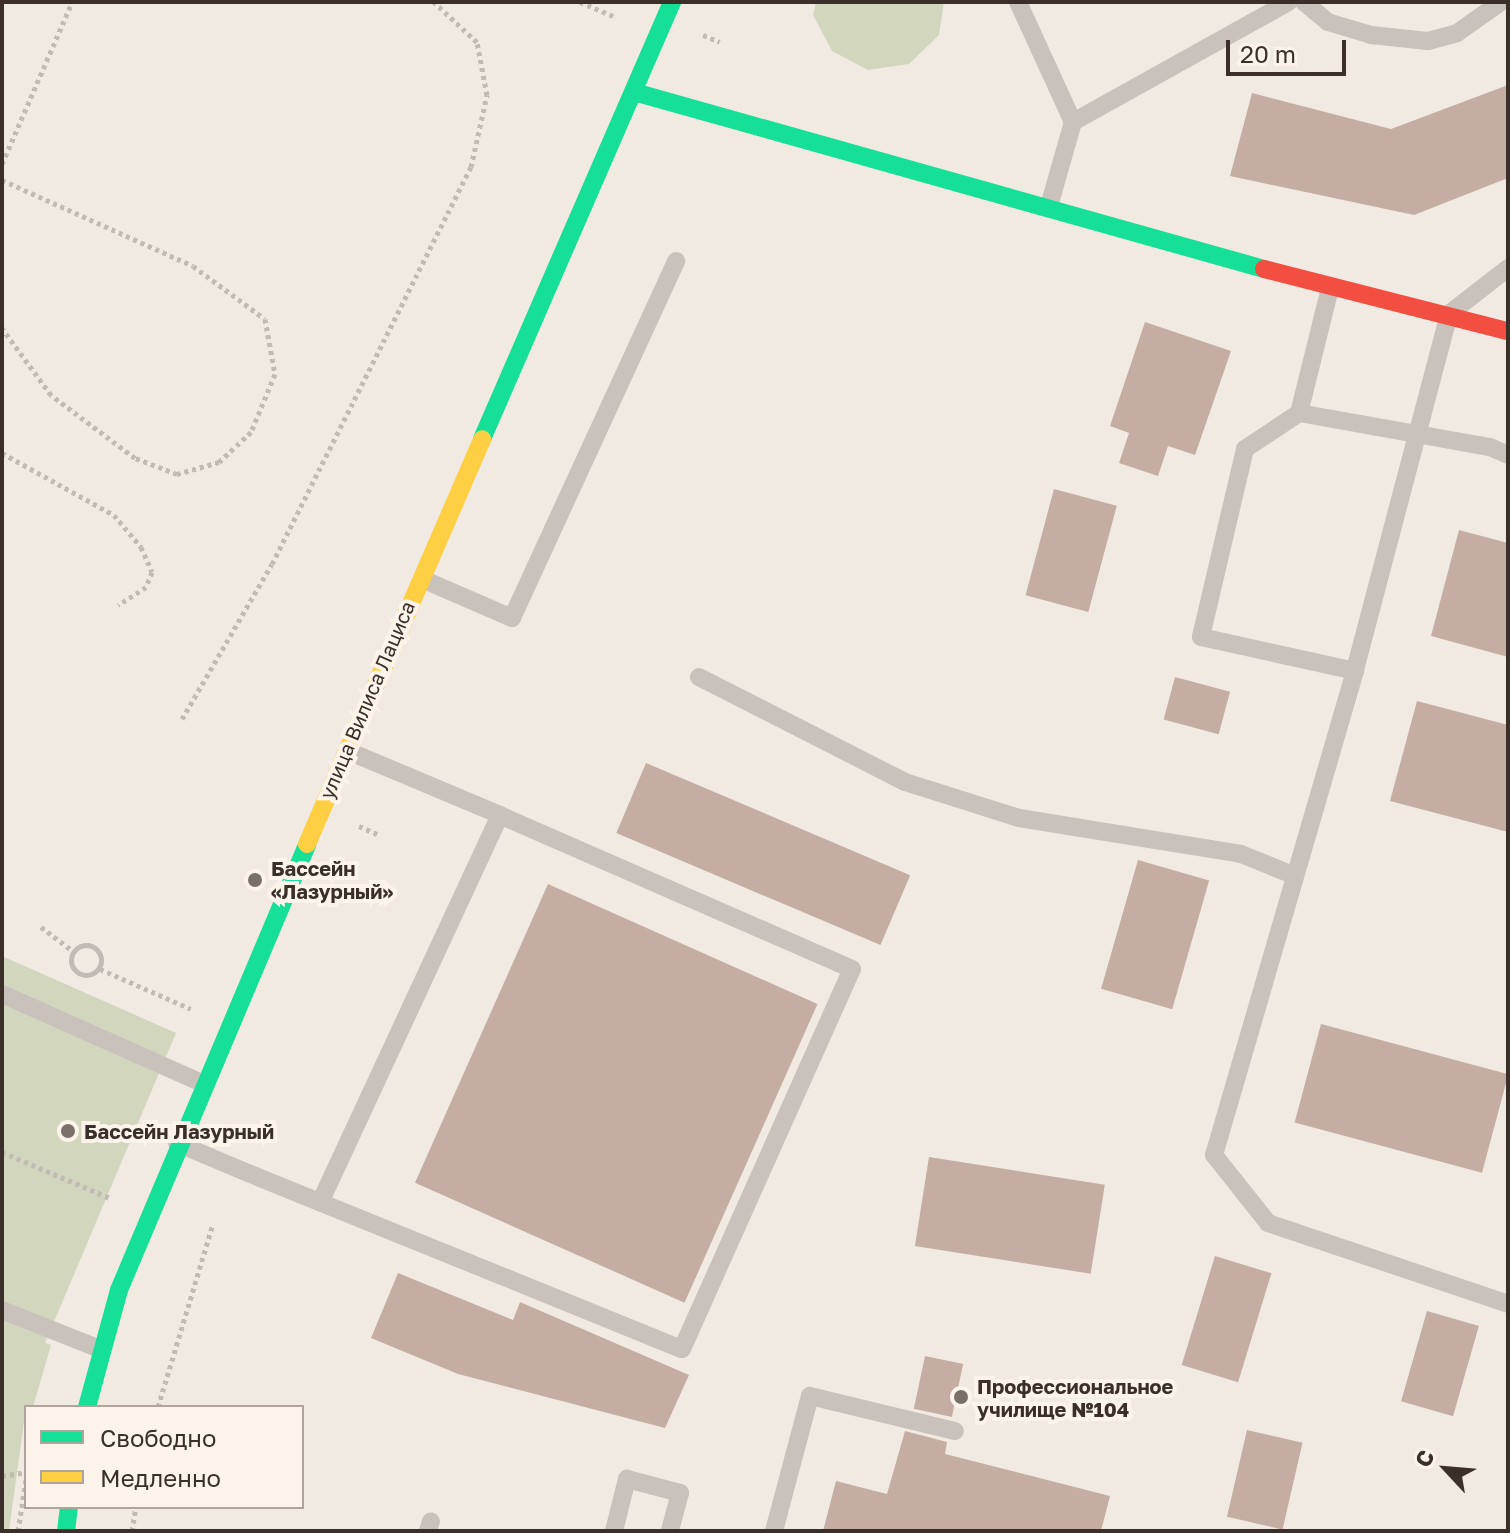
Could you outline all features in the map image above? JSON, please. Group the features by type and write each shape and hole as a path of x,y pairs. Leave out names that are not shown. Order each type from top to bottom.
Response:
{"street":[{"name":"улица Вилиса Лациса","path":"87,1405 100,1349 177,1143 419,577 672,2"},
{"path":"634,92 1049,206 1330,288 1449,314 1508,331"},
{"path":"66,1531 69,1509"}],"lane":[{"path":"1018,2 1073,122 1049,206"},
{"path":"1073,122 1289,2"},
{"path":"1304,2 1328,22 1371,35 1428,41 1457,33 1501,2"},
{"path":"419,577 512,618 676,261"},
{"path":"1508,268 1449,314 1355,671 1293,875 1214,1155 1268,1223 1508,1304"},
{"path":"1330,288 1299,413 1245,449 1201,637 1355,671"},
{"path":"1299,413 1508,455"},
{"path":"699,677 905,782 1019,818 1241,854 1293,875"},
{"path":"177,1143 682,1349 852,969 346,750"},
{"path":"320,1202 500,815"},
{"path":"2,994 204,1084"},
{"path":"2,1310 100,1349"},
{"path":"774,1531 810,1396 955,1431"},
{"path":"614,1531 627,1479 680,1493 670,1531"}],"path":[{"path":"2,164 72,2"},
{"path":"182,719 272,564 471,167 487,95 477,42 434,2"},
{"path":"580,2 613,16"},
{"path":"2,180 193,266 265,319 275,374 251,432 219,462 177,474 135,458 51,395 2,328"},
{"path":"2,453 114,515 141,547 152,572 146,587 118,605"},
{"path":"41,927 73,951"},
{"path":"83,943 96,947 103,957 100,969 89,976 77,973 70,962 73,951 83,943"},
{"path":"100,969 192,1009"},
{"path":"2,1152 114,1200"},
{"path":"159,1405 213,1224"},
{"path":"2,1476 24,1472"},
{"path":"18,1531 24,1493"},
{"path":"132,1531 136,1509"}],"green space":[{"path":"816,2 944,2 939,35 909,64 868,70 832,51 813,15"},
{"name":"Бассейн Лазурный","path":"2,956 176,1033 45,1343 51,1345 34,1405 24,1405 9,1531 2,1531"}],"building":[{"path":"1508,85 1508,178 1414,215 1230,176 1252,93 1391,129"},
{"path":"1145,322 1231,351 1195,455 1168,446 1158,476 1119,463 1129,433 1110,426"},
{"path":"1054,489 1117,506 1088,612 1026,595"},
{"path":"1459,530 1508,543 1508,657 1431,636"},
{"path":"1175,677 1230,692 1219,734 1164,720"},
{"path":"1417,701 1508,725 1508,832 1390,801"},
{"path":"646,763 910,875 880,945 616,833"},
{"path":"1138,860 1209,880 1172,1009 1101,989"},
{"path":"548,884 817,1004 684,1303 415,1183"},
{"path":"1321,1024 1508,1074 1482,1173 1295,1123"},
{"path":"929,1157 1105,1185 1091,1274 915,1246"},
{"path":"1215,1256 1271,1273 1238,1382 1182,1365"},
{"path":"398,1273 513,1320 520,1302 689,1375 665,1428 458,1374 371,1338"},
{"path":"1427,1311 1479,1326 1453,1416 1401,1401"},
{"path":"925,1356 963,1364 952,1417 914,1409"},
{"path":"1247,1430 1303,1443 1283,1530 1227,1517"},
{"path":"905,1431 947,1442 945,1454 1110,1496 1101,1531 823,1531 836,1481 887,1494"}],"traffic: fast":[{"path":"482,439 672,2"},
{"path":"634,92 1264,269"},
{"path":"88,1405 119,1290 307,844"},
{"path":"66,1531 69,1509"}],"traffic: slow":[{"path":"307,844 482,439"}],"traffic: jam":[{"path":"1264,269 1508,331"}],"place":[{"name":"Бассейн «Лазурный»","path":"255,880"},
{"name":"Бассейн Лазурный","path":"68,1131"},
{"name":"Профессиональное училище №104","path":"961,1397"}]}
